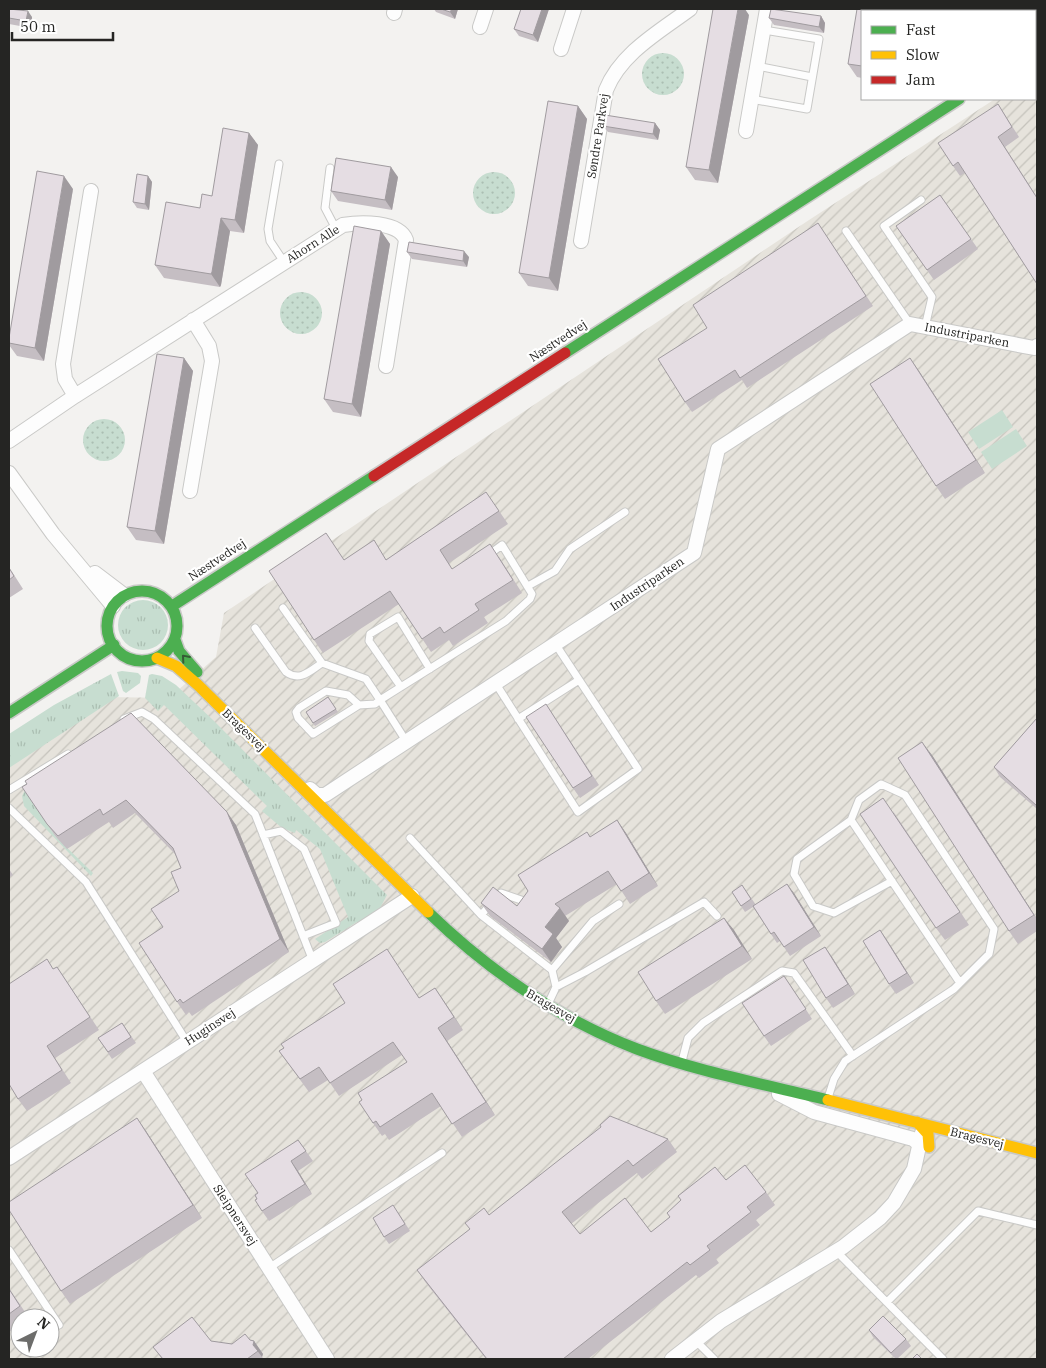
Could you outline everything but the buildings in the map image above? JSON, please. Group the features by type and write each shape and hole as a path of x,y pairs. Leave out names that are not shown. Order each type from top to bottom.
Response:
{"main road":[{"name":"Næstvedvej","path":"172,606 957,100"},
{"path":"134,592 150,592 160,595 172,606 178,625 174,640 165,652 156,658 136,660 121,653 114,646 108,629 108,617 113,606 124,596 134,592"},
{"name":"Bragesvej","path":"174,640 179,651 208,685 240,717 290,760 412,896"},
{"path":"9,714 114,646"},
{"name":"Bragesvej","path":"156,658 169,662 184,672 449,932 490,966 548,1004 620,1042 682,1064 779,1094"},
{"path":"324,796 323,803 326,810"},
{"name":"Bragesvej","path":"715,1074 827,1100 924,1135 1037,1162"}],"street":[{"path":"480,27 486,9"},
{"path":"561,49 574,9"},
{"name":"Søndre Parkvej","path":"581,241 606,90 612,74 627,57 690,9"},
{"path":"746,131 767,9"},
{"path":"75,396 66,379 63,364 91,191"},
{"name":"Ahorn Alle","path":"9,440 343,224 355,222 394,228 403,234 406,240 386,366"},
{"path":"190,491 212,361 209,346 193,320"},
{"name":"Industriparken","path":"324,796 694,553 718,450 910,324 1034,348 1037,346"},
{"path":"9,473 52,534 113,606"},
{"path":"52,534 109,586 124,596"},
{"path":"265,750 290,769 315,794 324,796"},
{"name":"Huginsvej","path":"9,1158 412,896"},
{"name":"Sleipnersvej","path":"143,1071 327,1359"},
{"name":"Bragesvej","path":"779,1094 814,1112 913,1139 924,1135 930,1128 1015,1151 1037,1154"},
{"path":"791,1278 841,1256 868,1239 900,1209 914,1188 924,1135"},
{"path":"672,1359 721,1321 861,1234 885,1213 894,1203 914,1169 924,1135"}],"lane":[{"path":"751,100 807,109 819,39 764,30"},
{"path":"757,66 812,77"},
{"path":"279,164 268,229 270,241 284,262"},
{"path":"330,168 325,208 336,229"},
{"path":"921,200 884,226 932,297 925,327"},
{"path":"846,231 910,324"},
{"path":"528,586 555,571 570,549 625,512"},
{"path":"359,705 348,695 326,691 299,708 296,712 298,718 313,734 359,705 375,704 506,621 532,597 528,586 502,546 481,559"},
{"path":"283,608 322,663 366,679 406,741"},
{"path":"401,688 369,641 370,634 398,617 430,669"},
{"path":"255,628 286,672 292,676 300,676 322,663"},
{"path":"496,684 578,812 638,769 556,645"},
{"path":"518,719 579,680"},
{"path":"115,725 131,714 142,712 154,719 255,814 312,961"},
{"path":"9,790 74,750"},
{"path":"827,1100 834,1078 845,1061 960,983 990,954 994,929 905,795 881,784 859,800 851,820 797,859 794,874 813,906 834,913 892,881"},
{"path":"9,808 86,882 187,1042"},
{"path":"851,820 960,983"},
{"path":"263,835 281,831 304,849 336,923 303,936"},
{"path":"410,838 481,915 552,970 556,987"},
{"path":"481,915 501,892 526,902"},
{"path":"548,1004 556,987 704,902 717,916"},
{"path":"552,970 593,921 619,904"},
{"path":"682,1064 688,1038 703,1023 782,971 794,972 853,1056"},
{"path":"269,1268 442,1153"},
{"path":"887,1302 978,1211 1037,1225"},
{"path":"9,1250 47,1308"},
{"path":"841,1256 943,1359"},
{"path":"696,1341 714,1359"}],"shaded area":[{"path":"1037,71 1037,1359 9,1359 9,760 108,697 169,698 216,657 224,613 809,220 993,100 1036,100"}],"green space":[{"path":"663,53 678,59 684,74 678,89 663,95 648,89 642,74 648,59"},
{"path":"494,172 509,178 515,193 509,208 494,214 479,208 473,193 479,178"},
{"path":"301,292 316,298 322,313 316,328 301,334 286,328 280,313 286,298"},
{"path":"1002,410 1013,427 979,449 968,432"},
{"path":"104,419 119,425 125,440 119,455 104,461 89,455 83,440 89,425"},
{"path":"1016,429 1027,446 992,469 981,452"},
{"path":"138,600 148,600 161,607 168,620 168,630 161,643 148,650 138,650 129,646 122,639 118,630 118,620 122,611 129,604"},
{"path":"117,672 138,673 141,676 140,683 126,693 123,691"},
{"path":"111,674 119,696 9,768 9,734 54,705"},
{"path":"149,675 162,676 176,685 387,895 380,908 359,923 357,922 325,942 320,943 315,939 348,917 320,849 296,830 295,833 282,828 262,811 267,806 164,705 158,711 145,698"},
{"path":"25,790 56,837 93,873 91,876 24,806 22,796"}],"traffic: fast":[{"path":"565,353 957,100"},
{"path":"172,606 374,476"},
{"path":"142,591 155,594 167,601 174,613 177,626 174,639 167,651 155,658 142,661 129,658 117,651 110,639 107,626 110,613 117,601 129,594 142,591"},
{"path":"175,640 179,651 197,672"},
{"path":"9,713 114,645"},
{"path":"428,912 475,954 500,973 552,1008 608,1037 637,1049 684,1064 828,1100"}],"traffic: slow":[{"path":"157,658 176,666 198,685 428,912"},
{"path":"828,1100 1037,1153"},
{"path":"917,1122 928,1134 929,1147"}],"traffic: jam":[{"path":"374,476 565,353"}]}
